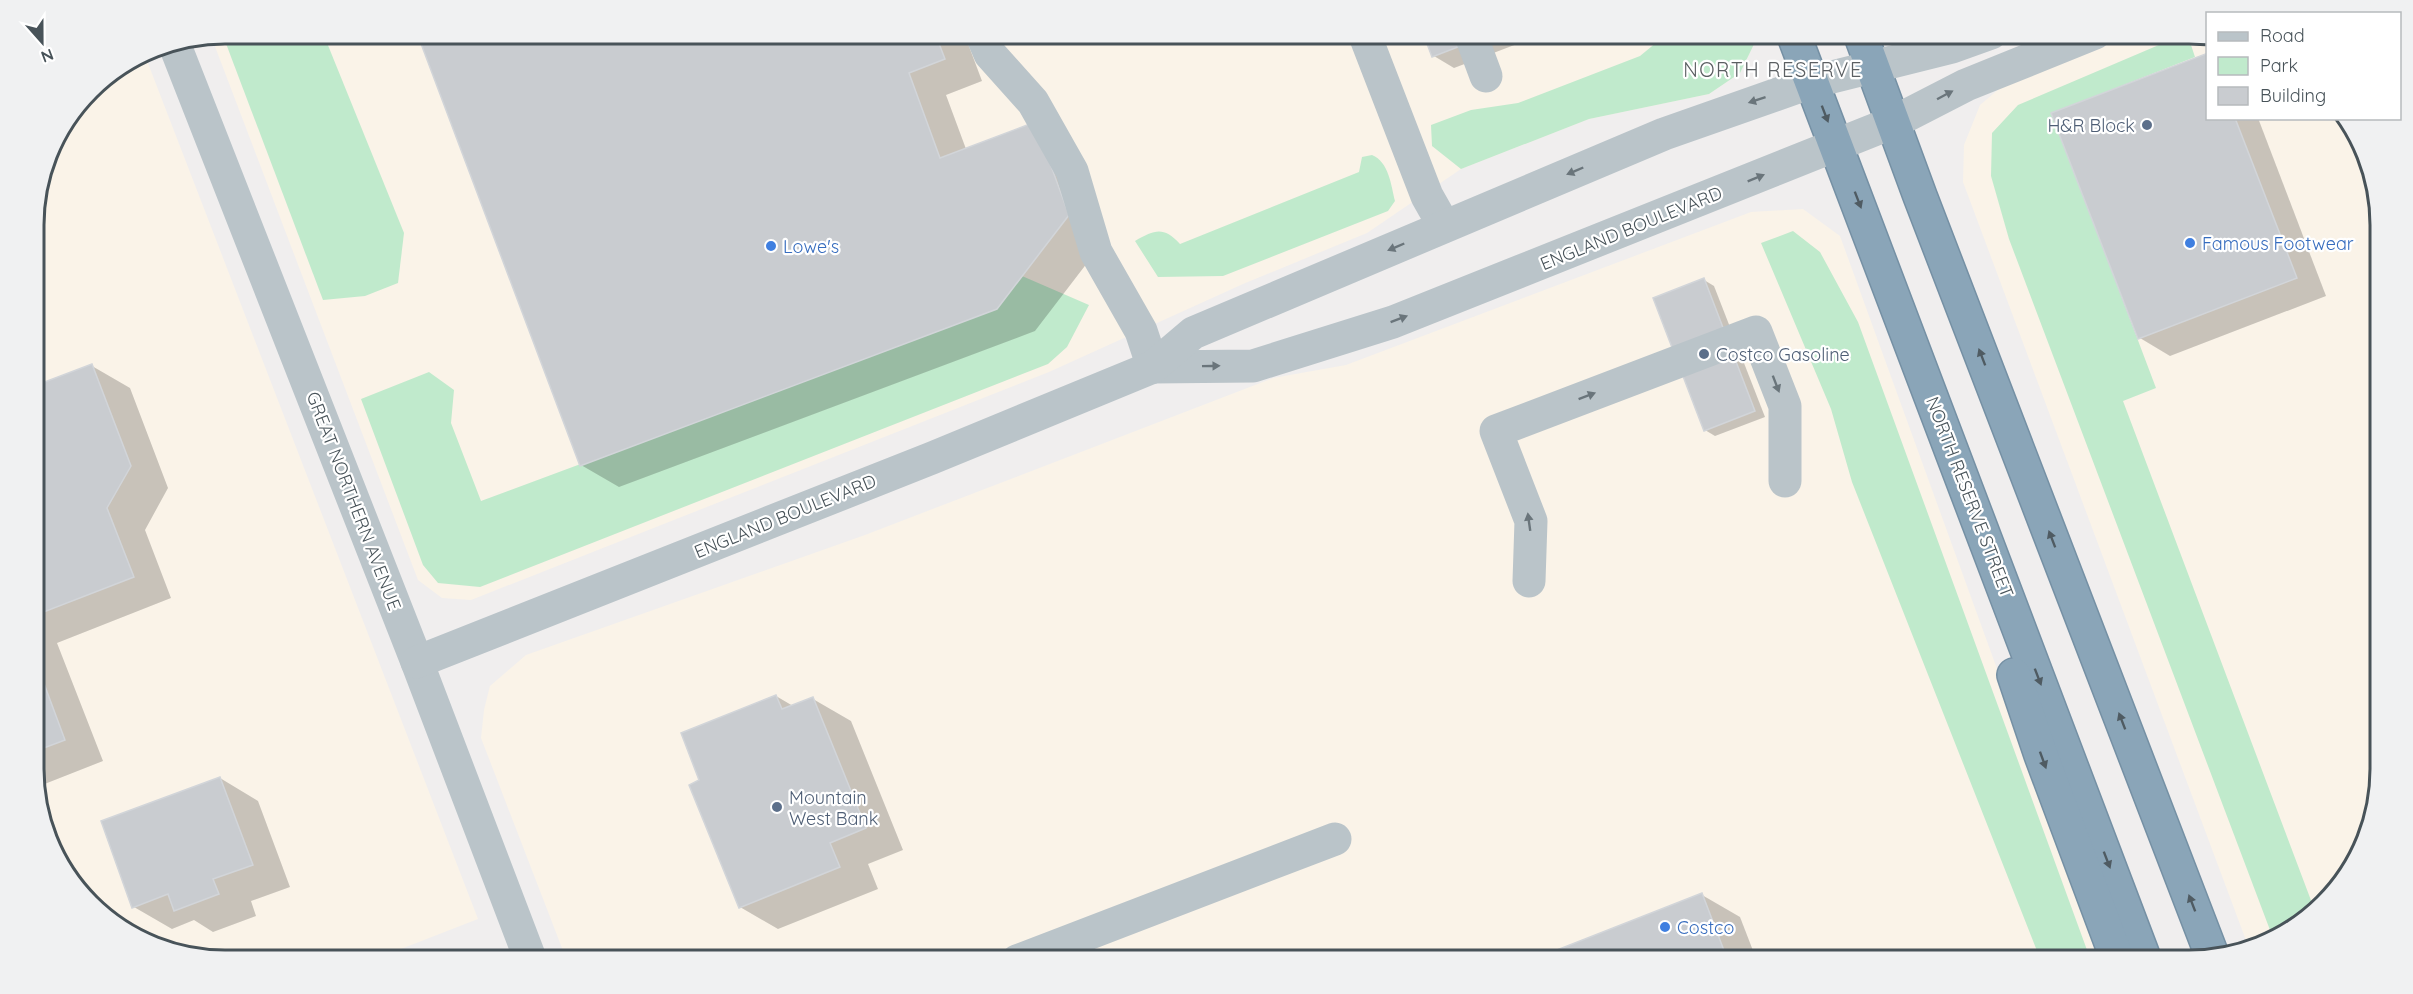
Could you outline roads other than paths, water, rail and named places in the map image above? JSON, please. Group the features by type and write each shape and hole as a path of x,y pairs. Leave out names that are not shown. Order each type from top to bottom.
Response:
{"highway":[{"name":"NORTH RESERVE STREET","path":"1797,44 2141,950"},
{"path":"1864,44 2210,949"},
{"path":"2011,605 2000,632 2041,755 2114,950"}],"street":[{"path":"986,44 990,54 1033,102 1072,171 1096,252 1141,331 1153,367"},
{"path":"1368,44 1427,196 1444,226"},
{"path":"1474,44 1486,76"},
{"name":"ENGLAND BOULEVARD","path":"417,662 921,462 1153,367 1193,333 1664,134 1812,82 1960,44"},
{"name":"ENGLAND BOULEVARD","path":"1153,367 1253,366 1393,322 1893,123 1966,85 2068,44"},
{"name":"GREAT NORTHERN AVENUE","path":"177,50 417,662 527,951"},
{"path":"1529,580 1531,521 1496,431 1756,332 1785,406 1785,481"},
{"path":"1044,951 1335,839"}],"place":[{"name":"H&R Block","path":"2147,125"},
{"name":"Famous Footwear","path":"2190,243"},
{"name":"Lowe's","path":"771,246"},
{"name":"Costco Gasoline","path":"1704,354"},
{"name":"Mountain West Bank","path":"777,807"},
{"name":"Costco","path":"1665,927"}],"district":[{"name":"NORTH RESERVE","path":"1773,69"}]}
